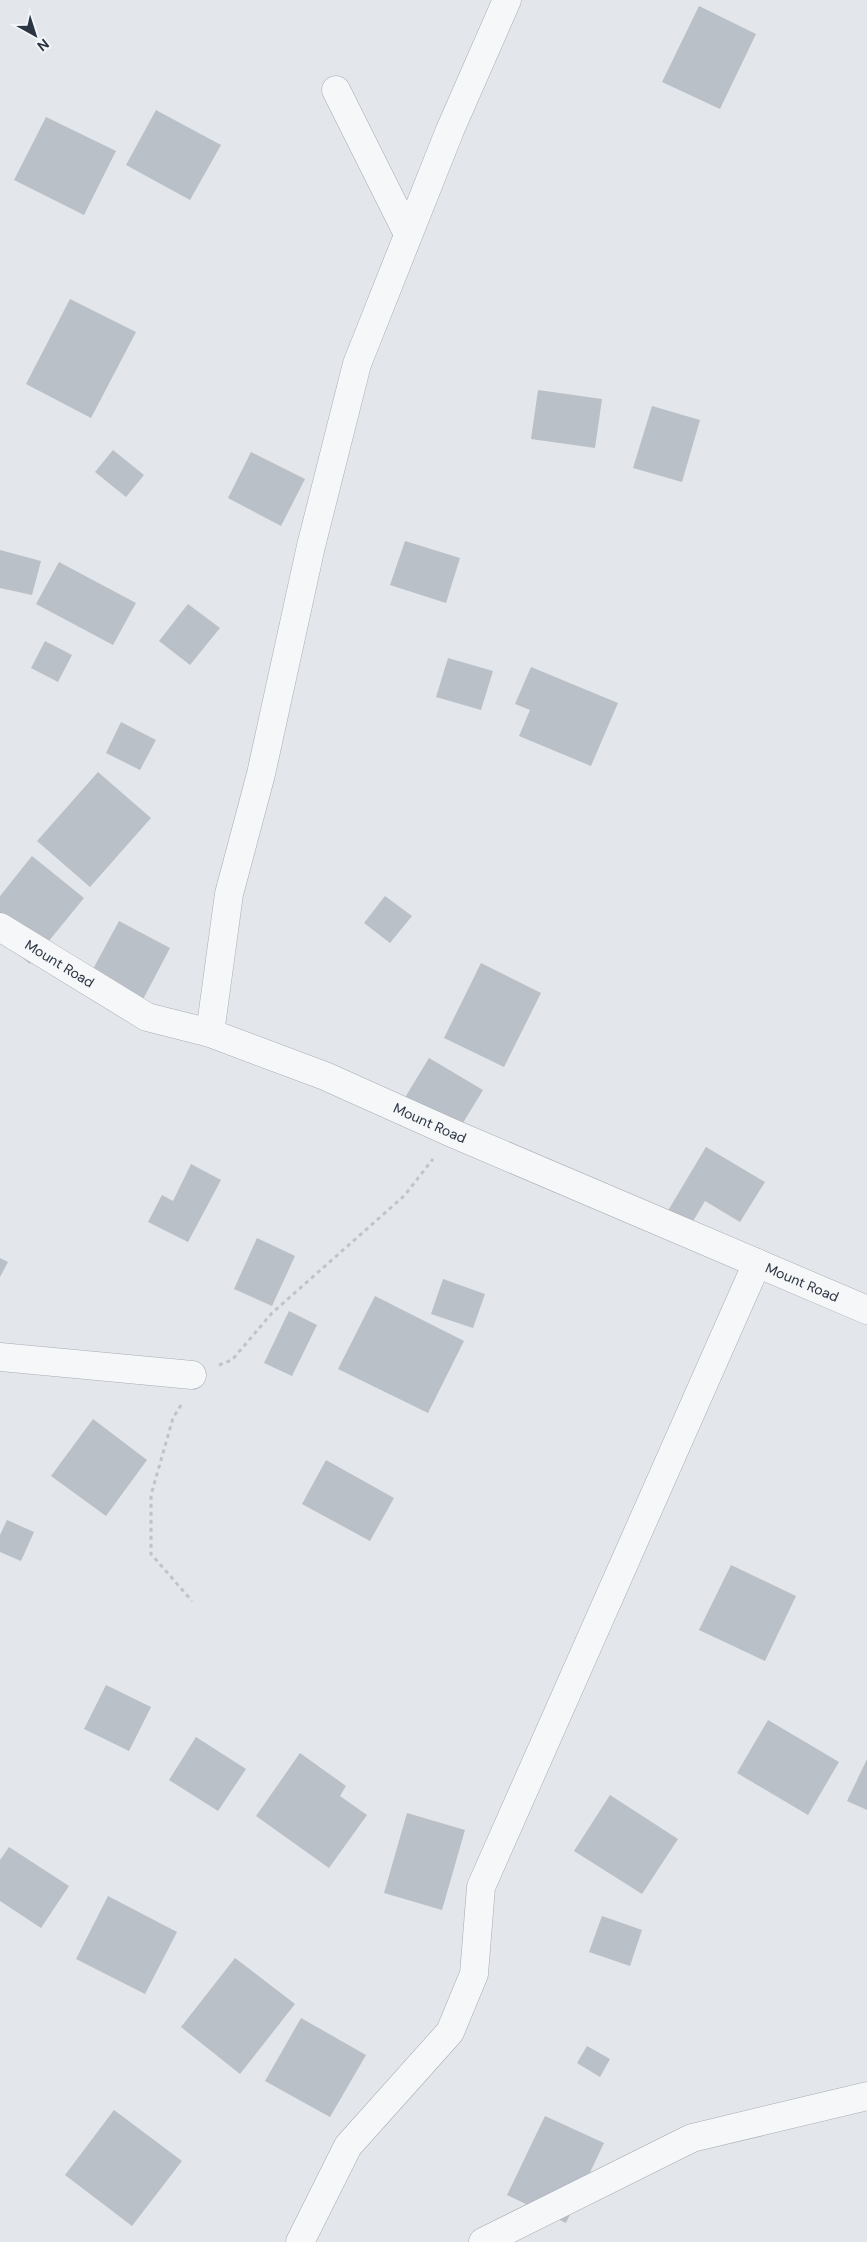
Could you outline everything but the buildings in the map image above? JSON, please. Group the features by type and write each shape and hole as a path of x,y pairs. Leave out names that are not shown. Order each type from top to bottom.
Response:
{"street":[{"path":"210,1032 229,894 260,774 311,546 357,364 450,130 507,0"},
{"path":"336,90 408,234"},
{"name":"Mount Road","path":"0,927 146,1018 210,1032 325,1076 452,1133 867,1310"},
{"path":"300,2242 348,2146 450,2032 474,1974 481,1887 757,1264"},
{"path":"0,1357 192,1375"},
{"path":"483,2242 692,2138 867,2096"}],"path":[{"path":"192,1601 151,1554 151,1495 174,1418 185,1397 192,1375 232,1360 272,1313 404,1196 452,1133"}]}
